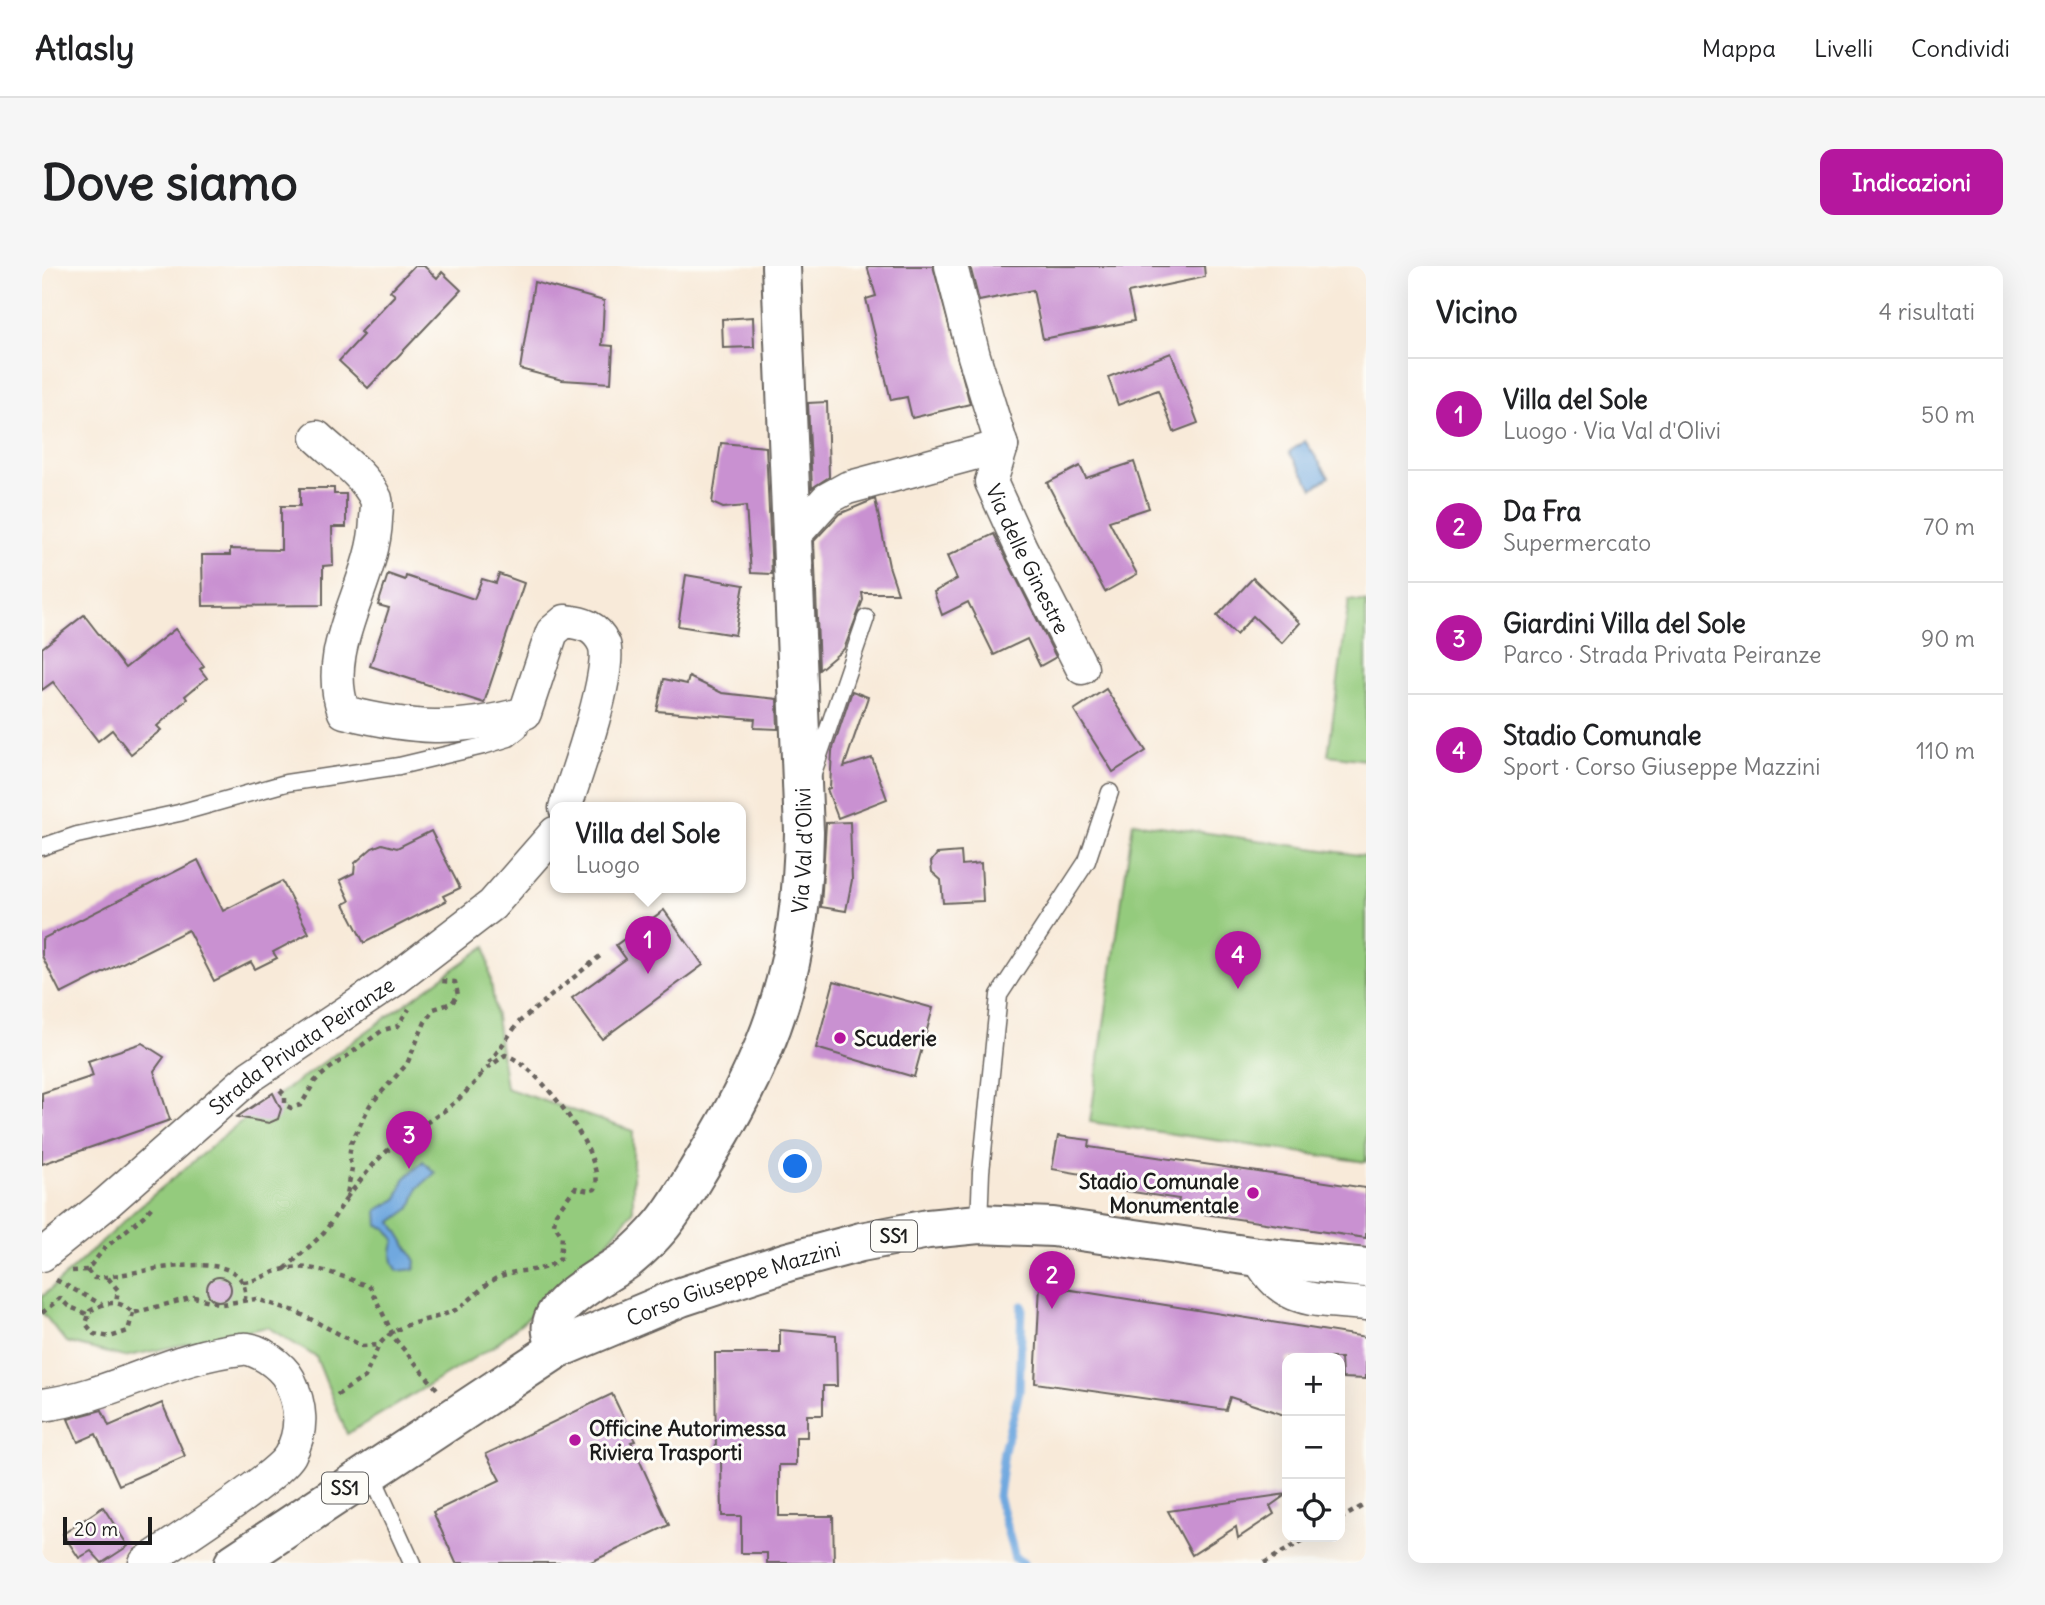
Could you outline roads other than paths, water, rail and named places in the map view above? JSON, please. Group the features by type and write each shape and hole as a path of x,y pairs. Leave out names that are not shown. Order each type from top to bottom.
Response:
{"main road":[{"name":"Via Val d'Olivi","path":"557,1349 551,1325 556,1314 571,1298 628,1258 672,1213 727,1123 760,1060 781,1007 800,921 804,877 802,780 781,266"},
{"name":"Corso Giuseppe Mazzini","path":"370,1471 557,1349 681,1297 787,1262 862,1242 928,1229 979,1224 1053,1227 1258,1256 1366,1268"},
{"name":"SS1","path":"234,1563 370,1471"}],"street":[{"path":"790,527 802,528 827,499 848,488 1002,446 974,356 951,266"},
{"path":"317,437 354,470 376,500 376,530 337,673 337,694 344,712 413,727 484,724 525,713 552,632 565,621 586,623 598,634 606,647 604,675 567,802"},
{"name":"Via delle Ginestre","path":"1002,446 991,482 1082,668"},
{"name":"Strada Privata Peiranze","path":"54,1268 102,1207 251,1076 393,981 492,905 550,839"},
{"path":"1258,1256 1269,1279 1297,1297 1366,1304"},
{"path":"42,1405 92,1393 213,1353 246,1348 270,1359 287,1375 300,1403 299,1433 289,1458 268,1476 145,1563"}],"lane":[{"path":"802,780 812,774 818,763 866,618"},
{"path":"42,847 77,835 180,813 286,783 399,766 483,746 509,738 519,730 525,713"},
{"path":"979,1224 981,1172 999,995 1087,861 1110,792"},
{"path":"370,1471 412,1563"}],"water":[{"path":"1305,441 1329,477 1313,488 1289,452"},
{"path":"423,1161 435,1173 418,1188 411,1208 392,1222 416,1261 415,1269 398,1271 392,1256 395,1240 386,1228 378,1226 377,1210 397,1199 404,1179"}],"waterway":[{"path":"1022,1306 1019,1392 1004,1451 998,1496 1015,1558 1023,1563"}],"place":[{"name":"Villa del Sole","path":"648,974"},
{"name":"Stadio Comunale","path":"1238,989"},
{"name":"Scuderie","path":"840,1038"},
{"name":"Giardini Villa del Sole","path":"409,1169"},
{"name":"Stadio Comunale Monumentale","path":"1253,1193"},
{"name":"Da Fra","path":"1052,1309"},
{"name":"Officine Autorimessa Riviera Trasporti","path":"575,1440"}]}
